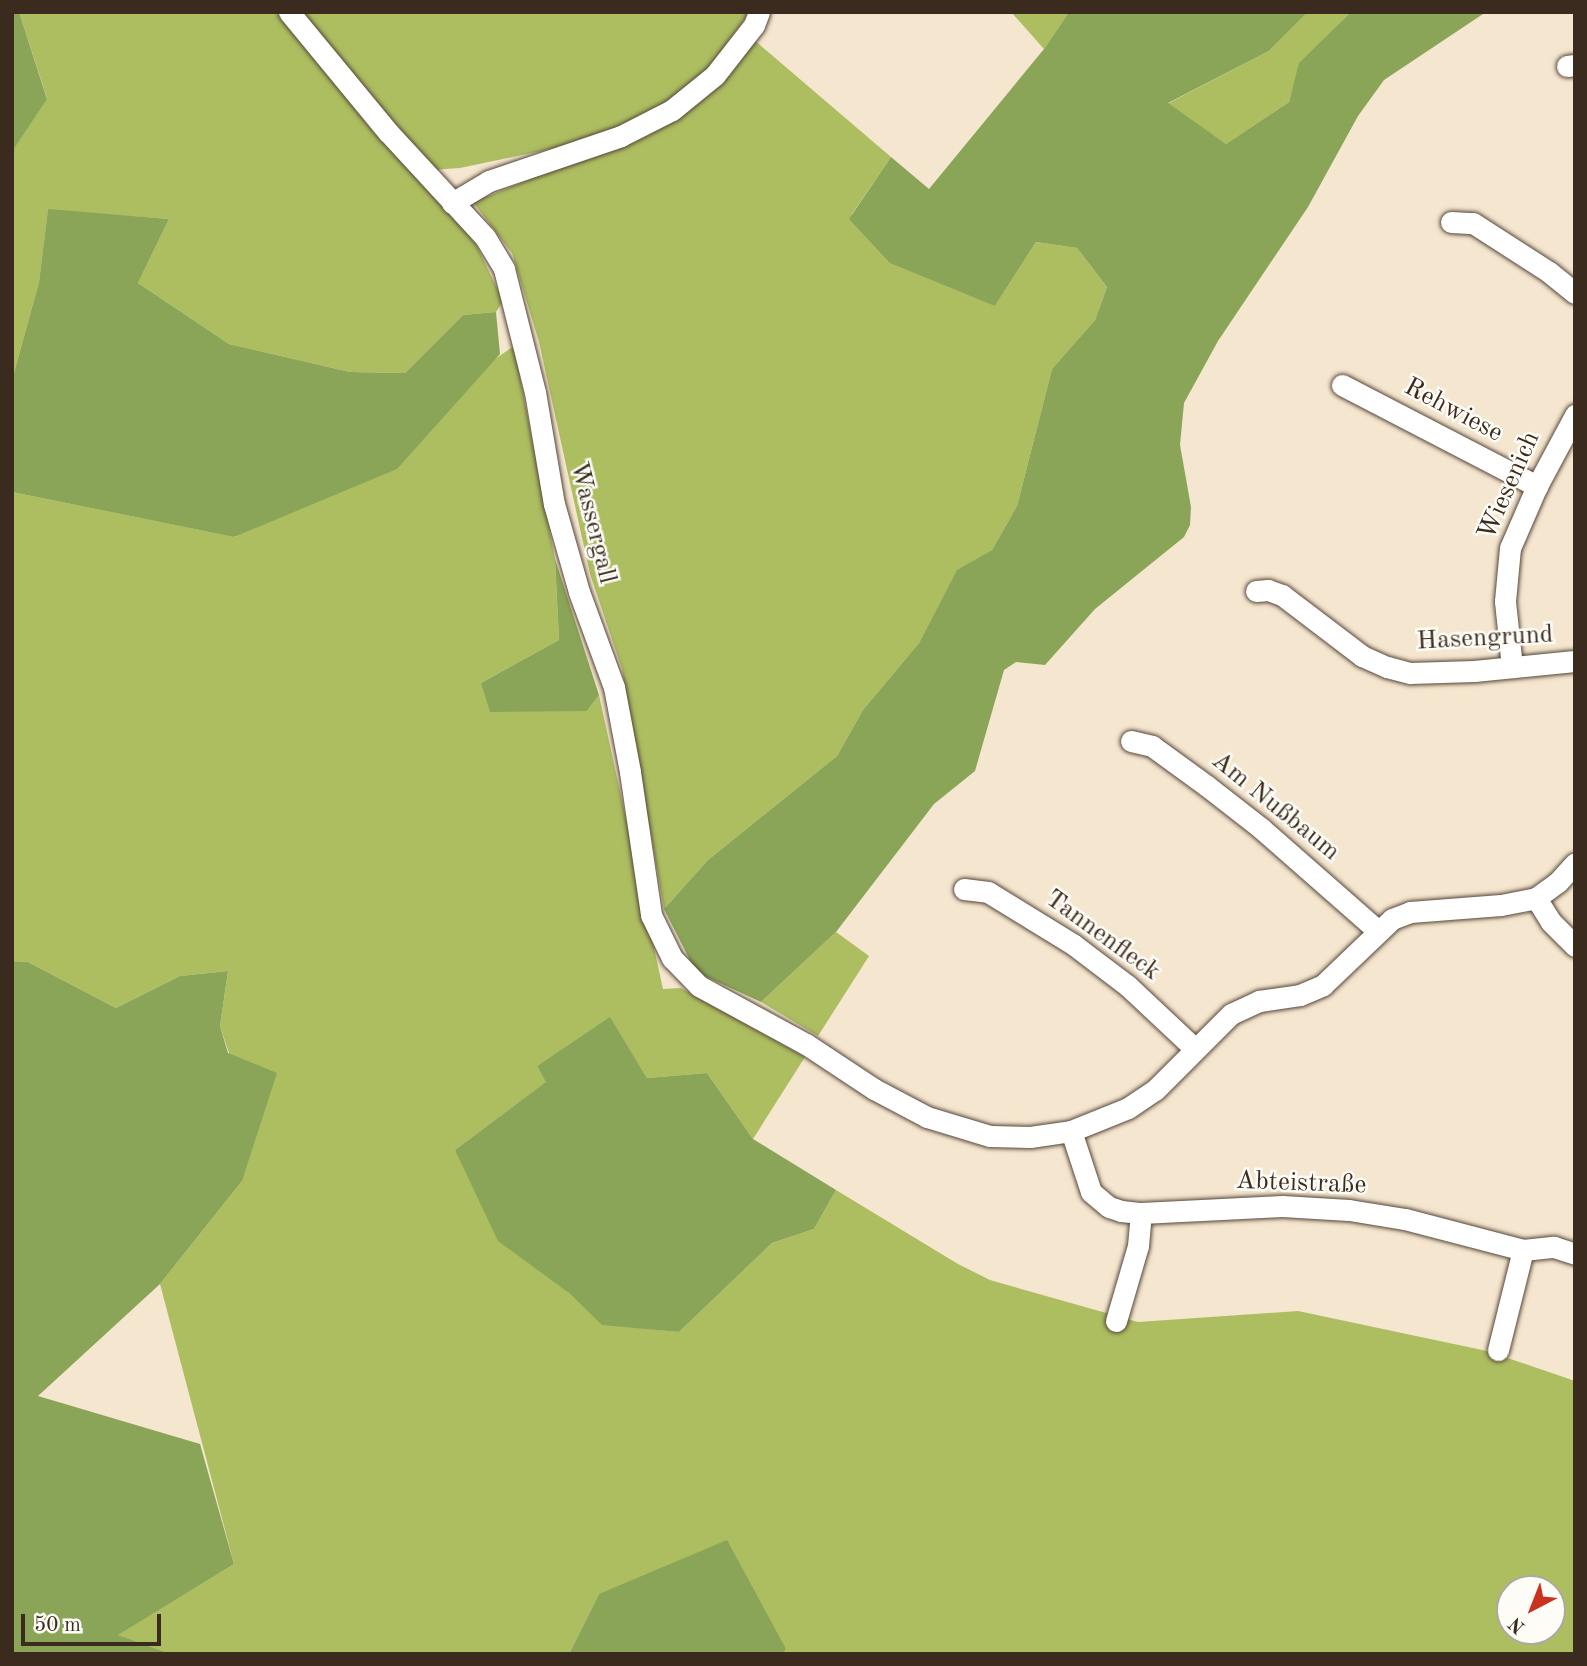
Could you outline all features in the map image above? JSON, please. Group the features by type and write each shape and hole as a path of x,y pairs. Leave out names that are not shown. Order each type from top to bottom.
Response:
{"street":[{"name":"Wassergall","path":"289,12 388,132 485,237 504,269 534,392 554,504 579,592 614,687 630,772 646,890 656,926 671,958 699,986 806,1044 901,1104 958,1128 990,1136 1030,1137 1071,1131 1137,1102 1155,1090 1231,1013 1244,1006 1300,995 1323,985 1343,969 1377,930 1392,919 1410,912 1501,905 1536,898"},
{"path":"452,203 489,181 621,136 672,110 715,75 754,25 759,12"},
{"path":"1451,222 1474,223 1549,272 1575,293"},
{"name":"Rehwiese","path":"1342,385 1537,486"},
{"name":"Wiesenich","path":"1512,667 1505,601 1506,565 1516,530 1575,415"},
{"name":"Hasengrund","path":"1256,591 1268,590 1282,595 1343,644 1387,667 1438,674 1575,662"},
{"name":"Am Nußbaum","path":"1131,741 1152,746 1207,786 1262,829 1377,930"},
{"path":"1575,863 1558,882 1536,898 1551,922 1575,946"},
{"name":"Tannenfleck","path":"964,889 988,892 1074,945 1128,986 1195,1049"},
{"name":"Abteistraße","path":"1071,1131 1086,1182 1098,1200 1109,1207 1141,1213 1282,1206 1349,1210 1405,1219 1522,1250 1554,1247 1575,1254"},
{"path":"1116,1321 1138,1246 1141,1213"},
{"path":"1498,1350 1522,1250"}],"green space":[{"path":"12,12 19,12 47,99 12,152"},
{"path":"19,12 278,12 476,244 503,301 496,312 463,315 405,373 350,372 229,344 138,283 169,219 48,210 39,282 12,380 12,152 47,98"},
{"path":"300,12 750,12 703,76 642,120 561,147 460,168 431,170"},
{"path":"1011,12 1069,12 1044,49"},
{"path":"1069,12 1308,12 1269,51 1168,103 1226,144 1289,102 1299,63 1351,12 1486,12 1384,80 1358,116 1308,207 1218,341 1184,403 1180,445 1191,507 1190,525 1184,537 1095,609 1045,665 1016,662 1004,670 975,771 934,804 836,932 761,1002 696,972 664,909 708,860 837,756 863,710 919,643 957,570 992,550 1017,506 1052,369 1095,320 1107,287 1077,248 1036,242 995,306 890,263 849,219 891,157 929,189 1044,49"},
{"path":"1308,12 1351,12 1300,63 1289,102 1226,144 1167,104 1269,51"},
{"path":"753,39 891,157 852,214 995,306 1036,242 1077,248 1107,287 1095,320 1052,369 1017,506 992,550 957,571 919,643 863,710 837,756 708,860 664,909 622,669 590,574 539,342 512,253 473,202 598,152"},
{"path":"48,209 169,219 138,283 229,344 350,372 405,373 463,315 496,312 500,354 397,469 234,537 12,492 12,380 39,282"},
{"path":"514,346 555,559 559,640 481,683 587,711 599,695 663,989 681,988 805,1057 753,1139 707,1073 647,1078 610,1018 537,1066 547,1082 455,1150 569,1293 602,1324 679,1332 772,1243 814,1229 836,1190 958,1264 990,1280 1138,1322 1298,1311 1487,1351 1575,1381 1575,1654 783,1654 786,1648 599,1594 569,1654 171,1654 117,1635 234,1564 160,1284 242,1181 229,1053 220,1026 228,971 180,976 116,1008 28,962 12,961 12,492 235,537"},
{"path":"555,559 599,695 587,711 490,712 481,683 559,640"},
{"path":"836,932 869,956 818,1036 761,1002"},
{"path":"12,961 28,962 116,1008 180,976 228,971 220,1026 228,1053 277,1073 242,1181 160,1284 38,1396 200,1444 234,1564 118,1635 171,1654 12,1654"},
{"path":"610,1017 647,1078 707,1073 753,1139 836,1190 814,1229 772,1243 679,1332 602,1325 569,1293 498,1241 455,1150 546,1082 537,1066"},
{"path":"727,1540 786,1649 783,1654 569,1654 599,1594"}]}
